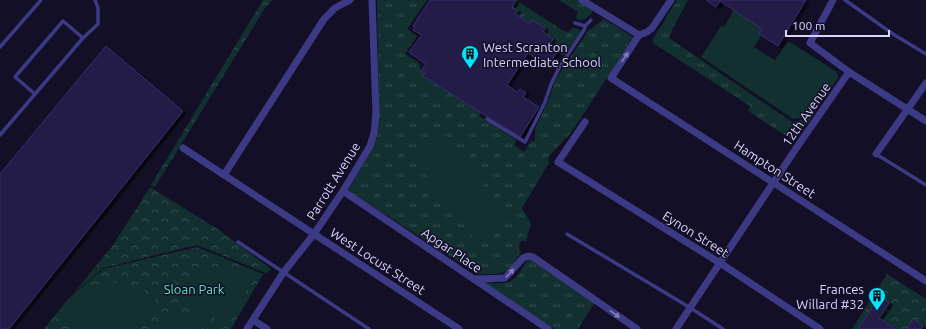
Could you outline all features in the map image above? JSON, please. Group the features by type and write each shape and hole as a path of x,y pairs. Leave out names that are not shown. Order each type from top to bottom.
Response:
{"street":[{"path":"224,175 324,19 335,8 350,0"},
{"name":"Parrott Avenue","path":"247,329 283,273 314,234 370,146 374,133 376,113 372,0"},
{"path":"582,0 639,35 652,28 671,0"},
{"path":"833,0 810,43 849,72 926,121"},
{"name":"Hampton Street","path":"639,35 611,78 926,281"},
{"name":"12th Avenue","path":"676,329 689,307 849,72"},
{"path":"876,154 926,83"},
{"name":"Eynon Street","path":"585,122 558,162 720,263 820,329"},
{"name":"West Locust Street","path":"183,148 459,329"},
{"name":"Apgar Place","path":"343,190 548,329"},
{"path":"473,278 506,278 523,258 528,256 533,257 637,329"},
{"path":"253,320 267,329"}],"lane":[{"path":"0,47 41,0"},
{"path":"0,135 82,38 98,24 98,8 94,0"},
{"path":"845,0 893,34 926,54"},
{"path":"487,119 525,142 546,102 551,84 556,74 584,30 585,26 591,20"},
{"path":"35,94 15,78 30,60 63,21 82,38"},
{"path":"575,23 585,26"},
{"path":"876,154 926,185"},
{"path":"567,234 723,329"},
{"path":"238,242 368,329"}],"green space":[{"path":"263,0 273,0 265,8 155,187 151,185"},
{"path":"377,0 427,0 407,29 417,36 405,54 419,63 421,71 481,112 479,116 517,140 514,145 524,152 530,142 533,144 530,141 535,141 535,129 550,97 555,80 588,31 604,19 633,37 569,135 548,157 549,163 522,208 531,223 526,242 520,242 519,248 521,252 512,266 501,273 476,273 352,193 349,189 372,149 379,112"},
{"path":"516,0 564,31 568,32 573,28 576,28 582,31 563,56 548,47 543,32 545,28 532,20 530,24 515,14 517,11 512,7"},
{"path":"559,0 581,0 593,7 592,13 585,19 578,20 576,17 578,12"},
{"path":"677,0 688,0 669,38 792,122 811,118 794,141 748,111 750,106 653,43 653,39"},
{"path":"734,10 762,29 759,34 760,38 754,47 775,60 787,43 790,42 837,72 838,78 811,117 793,119 701,57 721,26 724,27"},
{"path":"444,133 507,216 475,240 412,156"},
{"path":"150,187 219,230 271,269 266,273 197,245 103,268 74,293 113,245"},
{"name":"Sloan Park","path":"197,247 263,274 231,329 44,329 68,299 103,269"},
{"path":"528,260 534,261 595,302 578,329 554,329 483,282 507,283 519,274"},
{"path":"226,267 241,270 255,277 228,320 222,323 177,297 186,284 197,275"},
{"path":"887,274 926,299 926,329 921,329 913,319 907,329 895,329 879,318 889,303 879,297 858,329 852,329"},
{"path":"104,283 126,284 139,288 156,302 135,329 78,329 61,315 67,303 78,293 90,287"},
{"path":"181,315 203,319 225,328 150,329 164,320"}],"building":[{"name":"West Scranton Intermediate School","path":"430,0 516,0 512,7 518,11 515,14 530,24 532,20 545,28 543,32 553,39 548,47 557,52 548,66 528,53 507,85 517,92 520,89 526,93 523,97 539,107 520,137 423,76 425,73 421,71 426,64 409,52 422,35 413,30 415,27 413,26"},
{"path":"706,0 806,0 778,46 759,34 762,29 720,1 716,7"},
{"path":"106,46 183,111 9,329 0,329 0,174"},
{"name":"Frances Willard #32","path":"879,297 889,303 879,318 895,329 858,329"},
{"path":"913,319 923,326 921,329 907,329"}],"place":[{"name":"West Scranton Intermediate School","path":"470,69"},
{"name":"Frances Willard #32","path":"877,311"}]}
